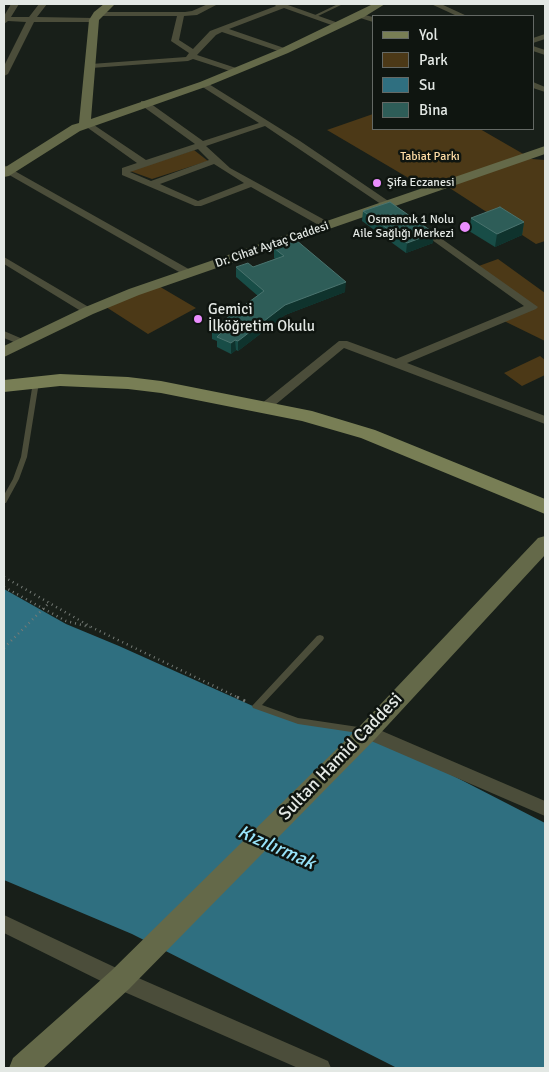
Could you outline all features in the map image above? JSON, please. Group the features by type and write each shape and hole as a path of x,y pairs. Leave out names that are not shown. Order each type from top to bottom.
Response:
{"main road":[{"path":"4,386 36,382 83,380 128,383 161,387 265,407 349,427 545,507"}],"street":[{"path":"4,20 15,4"},
{"path":"4,74 31,20 43,4"},
{"path":"85,123 96,17 110,4"},
{"path":"4,20 181,14 194,12 214,4"},
{"path":"190,274 5,171 85,123 204,84 284,51 380,4"},
{"path":"435,4 460,15"},
{"path":"91,66 175,61 194,54 208,37 220,29 281,5 340,25"},
{"path":"181,14 175,41 194,54 236,71"},
{"path":"360,15 372,20"},
{"path":"220,29 284,51"},
{"path":"204,84 388,205 532,308 398,363"},
{"path":"144,104 198,141 204,151 216,161 251,184 328,226"},
{"path":"85,123 144,163"},
{"path":"251,184 198,204 125,173 125,170 266,123"},
{"name":"Dr. Cihat Aytaç Caddesi","path":"4,352 88,310 134,292 545,150"},
{"path":"519,160 545,160"},
{"path":"150,184 216,161"},
{"path":"4,260 88,310"},
{"path":"4,334 21,342"},
{"path":"265,407 343,343 545,420"},
{"name":"Sultan Hamid Caddesi","path":"23,1068 120,980 368,732 545,543"},
{"path":"368,732 545,809"},
{"path":"4,924 120,980 321,1068"}],"lane":[{"path":"314,16 341,4"},
{"path":"4,501 16,479 24,457 36,382"},
{"path":"320,638 256,706 278,716 298,722 368,732"}],"path":[{"path":"4,577 93,628 256,706"},
{"path":"4,587 66,621 93,628"},
{"path":"4,648 50,602"}],"green space":[{"name":"Tabiat Parkı","path":"372,114 372,130 482,130 532,159 545,160 545,241 536,244 445,185 429,190 327,130"},
{"path":"194,150 208,161 152,179 130,171"},
{"path":"498,259 545,293 545,341 502,320 531,308 476,267"},
{"path":"157,285 196,308 148,334 103,305"},
{"path":"540,356 545,360 545,375 522,386 504,373"}],"water":[{"name":"Kızılırmak","path":"4,589 66,624 255,707 278,715 368,732 545,823 545,1068 397,1068 132,934 4,880"}],"building":[{"path":"390,202 434,233 407,243 363,211"},
{"path":"500,207 524,222 497,234 471,218"},
{"path":"296,240 346,282 285,305 238,341 235,340 231,343 217,337 221,333 212,329 264,291 236,267 248,263 253,267 284,256 274,248"}],"place":[{"name":"Şifa Eczanesi","path":"377,183"},
{"name":"Osmancık 1 Nolu Aile Sağlığı Merkezi","path":"465,227"},
{"name":"Gemici İlköğretim Okulu","path":"198,319"}]}
